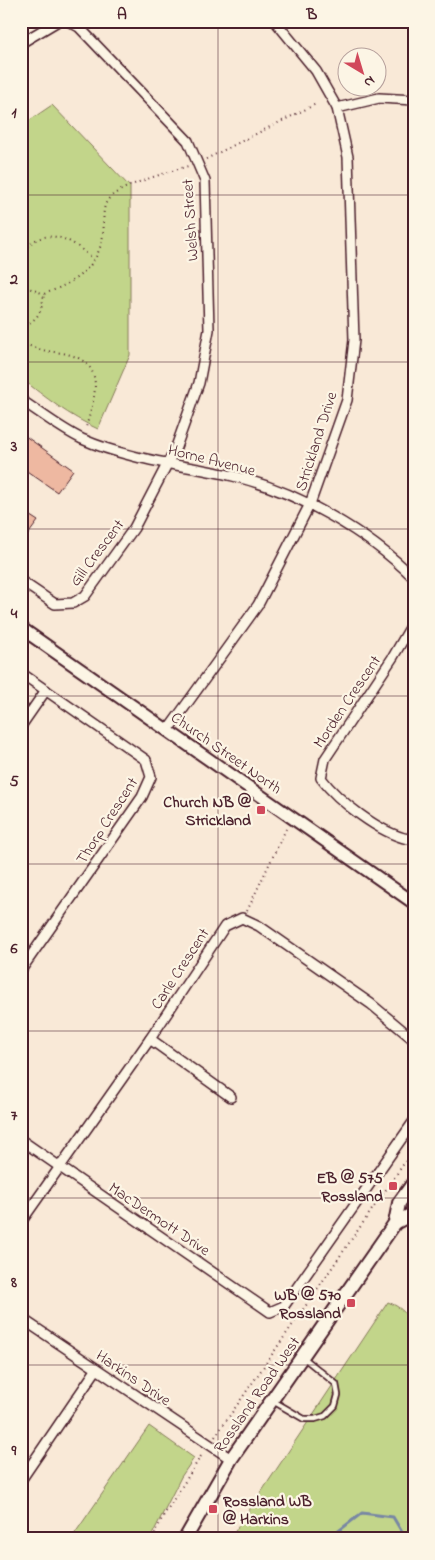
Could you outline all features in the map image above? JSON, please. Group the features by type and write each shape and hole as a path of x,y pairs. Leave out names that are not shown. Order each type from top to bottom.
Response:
{"main road":[{"name":"Rossland Road West","path":"185,1539 231,1460 395,1223 399,1203 414,1182"},
{"name":"Rossland Road West","path":"395,1223 414,1212"}],"street":[{"path":"21,43 58,21"},
{"name":"Welsh Street","path":"68,21 79,28 188,141 205,181 209,330 199,383 168,464"},
{"name":"Strickland Drive","path":"168,730 258,605 310,504 347,400 354,340 348,157 337,108 316,71 275,21"},
{"path":"337,108 379,98 414,100"},
{"name":"Horne Avenue","path":"21,400 82,438 168,464 236,477 310,504 361,535 414,578"},
{"name":"Gill Crescent","path":"21,581 55,604 73,603 85,596 134,528 168,464"},
{"name":"Morden Crescent","path":"414,621 394,657 325,759 321,778 332,793 394,836 408,839 414,835"},
{"name":"Church Street North","path":"21,628 414,903"},
{"name":"Thorp Crescent","path":"21,672 146,760 151,777 142,797 21,970"},
{"path":"21,726 46,690"},
{"path":"242,918 259,926 363,998 414,1040"},
{"name":"Carle Crescent","path":"21,1222 150,1040 225,926 242,918"},
{"path":"150,1040 231,1097"},
{"name":"MacDermott Drive","path":"21,1140 270,1312 284,1306 414,1121"},
{"name":"Harkins Drive","path":"21,1318 231,1460"},
{"path":"21,1480 96,1370"}],"lane":[{"path":"272,1400 304,1419 315,1419 325,1416 335,1406 338,1395 336,1384 302,1356"}],"path":[{"path":"21,285 44,294 70,284 87,270 101,247 104,234 103,213 107,200 119,191 198,162 316,104"},
{"path":"21,254 28,245 38,239 50,237 66,238 81,247 93,260"},
{"path":"21,328 36,320 41,311 44,294"},
{"path":"21,341 34,349 76,356 84,361 95,374 94,398 86,426"},
{"path":"242,918 251,905 286,829"},
{"path":"153,1539 167,1510 209,1445 414,1149"}],"green space":[{"path":"52,105 130,187 130,355 98,429 67,412 21,378 21,126"},
{"path":"388,1302 406,1314 414,1344 414,1539 230,1539"},
{"path":"149,1426 194,1458 181,1477 150,1539 71,1539"}],"building":[{"path":"21,433 73,470 57,492 21,467"},
{"path":"21,510 38,521 21,544"}],"waterway":[{"path":"334,1539 336,1533 362,1513 393,1517 406,1539"}],"place":[{"name":"Church NB @ Strickland","path":"261,810"},
{"name":"EB @ 575 Rossland","path":"393,1186"},
{"name":"WB @ 570 Rossland","path":"351,1303"},
{"name":"Rossland WB @ Harkins","path":"213,1509"}]}
